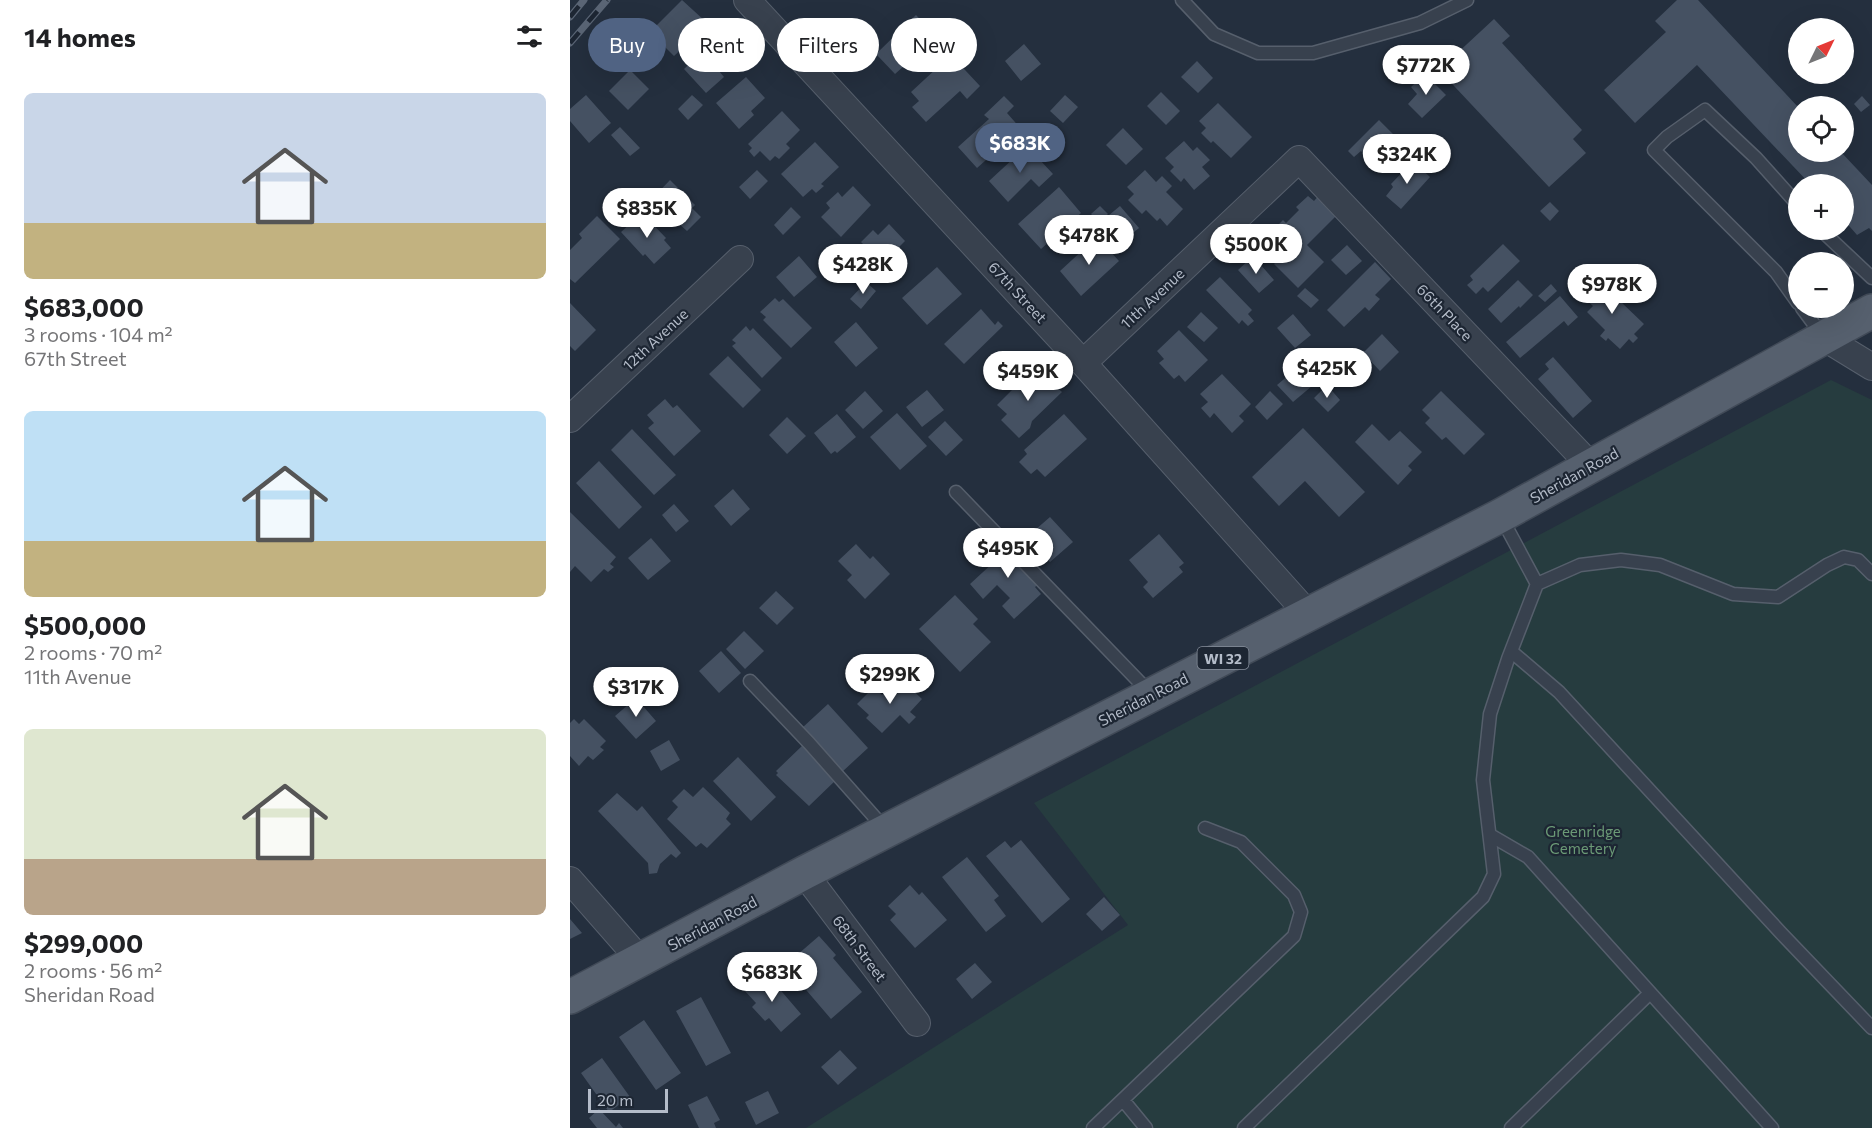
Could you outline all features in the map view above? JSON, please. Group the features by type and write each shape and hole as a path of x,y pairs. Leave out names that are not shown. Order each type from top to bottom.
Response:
{"main road":[{"name":"Sheridan Road","path":"570,997 804,873 1500,516 1872,311"}],"street":[{"name":"67th Street","path":"747,0 1083,363 1309,615"},
{"name":"11th Avenue","path":"1083,363 1299,159"},
{"name":"66th Place","path":"1299,159 1592,466"},
{"name":"12th Avenue","path":"570,419 740,259"},
{"path":"1824,337 1872,367"},
{"name":"68th Street","path":"804,873 917,1023"},
{"path":"570,880 640,961"}],"lane":[{"path":"1182,0 1214,34 1258,52 1313,53 1420,22 1467,0"},
{"path":"1788,194 1756,158 1705,110 1654,150 1776,272 1788,289"},
{"path":"1832,240 1872,278"},
{"path":"1810,318 1824,337"},
{"path":"956,492 1152,695"},
{"path":"1500,516 1537,584"},
{"path":"1244,1128 1483,897 1494,874 1483,780 1490,714 1537,584 1580,565 1621,560 1660,565 1733,594 1778,597 1827,565 1844,557 1858,560 1872,574"},
{"path":"1512,652 1558,692 1872,1028"},
{"path":"750,681 809,742 886,831"},
{"path":"1093,1128 1293,936 1301,912 1294,895 1241,842 1205,828"},
{"path":"1490,835 1528,857 1772,1128"},
{"path":"1511,1128 1649,994"},
{"path":"1123,1100 1146,1128"}],"green space":[{"name":"Greenridge Cemetery","path":"1831,380 1872,400 1872,1128 806,1128 1128,925 1034,803"}],"building":[{"path":"682,0 702,18 678,18 678,52 674,56 666,48 666,18 664,18"},
{"path":"1677,0 1698,0 1788,96 1788,161 1697,65 1635,123 1604,90 1666,32 1655,21"},
{"path":"1494,19 1510,36 1502,43 1582,130 1573,139 1586,153 1549,187 1439,70"},
{"path":"891,39 891,70 879,57 879,51"},
{"path":"1024,44 1041,64 1021,81 1005,61"},
{"path":"1197,61 1213,78 1198,93 1181,77"},
{"path":"628,72 632,72 649,89 628,110 609,91"},
{"path":"687,72 720,72 724,77 706,93"},
{"path":"933,72 967,72 980,86 967,99 960,91 926,122 912,107 919,101 911,92"},
{"path":"1425,74 1446,95 1422,118 1408,104 1417,94 1411,87"},
{"path":"746,77 765,98 751,111 754,115 739,129 716,103"},
{"path":"1161,92 1180,111 1166,125 1147,106"},
{"path":"586,95 611,123 589,143 570,121 570,109"},
{"path":"692,95 703,105 688,120 678,109"},
{"path":"1065,95 1078,107 1063,123 1050,111"},
{"path":"1004,96 1014,106 1007,113 1021,129 977,168 958,147 989,119 984,115"},
{"path":"1862,96 1870,105 1861,112 1854,104"},
{"path":"1218,103 1252,137 1231,158 1201,133 1206,128 1199,121"},
{"path":"782,111 800,130 786,144 790,148 779,159 775,156 770,161 760,151 754,157 749,151 752,148 748,144"},
{"path":"1379,120 1394,135 1369,160 1361,151 1354,157 1348,151"},
{"path":"620,127 640,148 630,156 611,135"},
{"path":"1123,128 1143,149 1126,165 1106,145"},
{"path":"1184,141 1193,151 1197,147 1210,160 1202,167 1210,176 1194,190 1184,178 1181,182 1170,171 1174,167 1165,158"},
{"path":"815,142 839,167 821,184 824,186 816,193 812,189 803,197 781,174"},
{"path":"1027,146 1053,174 1039,187 1031,179 1008,202 989,181"},
{"path":"1413,161 1430,177 1401,209 1386,196 1393,187 1391,184"},
{"path":"1789,162 1850,162 1872,185 1872,231 1869,228 1857,235 1854,232 1854,174 1801,174"},
{"path":"757,170 768,181 750,199 739,187"},
{"path":"1145,170 1156,182 1162,176 1172,186 1166,192 1183,209 1167,226 1160,218 1157,221 1146,210 1142,214 1128,200 1134,194 1127,187"},
{"path":"670,180 695,205 692,208 701,217 687,231 677,222 674,225 650,201"},
{"path":"853,186 871,205 841,237 821,217 830,208 826,203 838,192 842,197"},
{"path":"1059,187 1081,213 1041,249 1018,224"},
{"path":"1321,193 1340,212 1307,245 1324,262 1298,288 1274,264 1278,260 1261,242 1283,220 1286,223 1299,210 1296,207 1308,196 1314,201"},
{"path":"1550,202 1559,211 1550,221 1540,211"},
{"path":"1100,206 1108,214 1099,222 1091,214"},
{"path":"1120,206 1139,228 1116,247 1097,225"},
{"path":"791,207 801,217 783,235 774,225"},
{"path":"642,213 666,238 664,240 671,248 654,264 645,254 643,256 621,232"},
{"path":"597,216 620,239 575,283 570,279 570,250 582,238 579,234"},
{"path":"889,224 905,241 890,256 893,259 876,276 857,256 866,247 861,242 873,230 878,235"},
{"path":"1097,237 1119,261 1081,296 1060,271"},
{"path":"1503,244 1520,261 1488,292 1483,287 1476,294 1467,285 1473,280 1470,276"},
{"path":"1347,245 1362,261 1346,275 1331,260"},
{"path":"799,256 817,277 794,297 776,277"},
{"path":"1253,256 1274,280 1259,293 1238,270"},
{"path":"1375,262 1391,279 1375,295 1380,299 1369,311 1365,307 1344,327 1327,310"},
{"path":"937,267 962,294 927,325 902,298"},
{"path":"1220,277 1252,310 1248,314 1254,321 1248,326 1242,320 1239,324 1206,290"},
{"path":"1597,279 1644,324 1634,334 1638,338 1633,343 1629,339 1620,349 1608,338 1606,341 1600,336 1605,330 1587,312 1593,306 1581,295"},
{"path":"1518,280 1533,295 1501,323 1488,309"},
{"path":"866,282 876,291 861,309 850,299"},
{"path":"1551,284 1557,291 1545,302 1538,296"},
{"path":"1305,288 1319,300 1311,308 1297,296"},
{"path":"1560,296 1578,317 1568,326 1564,321 1520,358 1506,342"},
{"path":"775,298 779,302 783,299 812,328 791,348 763,320 766,317 760,312"},
{"path":"570,303 596,330 575,351 570,346"},
{"path":"981,309 995,325 998,321 1003,326 964,364 944,344"},
{"path":"1201,312 1218,328 1204,342 1187,327"},
{"path":"1293,314 1311,335 1295,348 1277,328"},
{"path":"856,322 878,348 856,367 834,342"},
{"path":"746,326 750,331 753,328 782,358 762,378 732,346 736,343 732,340"},
{"path":"1179,330 1208,360 1185,382 1179,375 1174,379 1159,363 1164,359 1157,351"},
{"path":"1382,334 1399,352 1380,371 1363,353"},
{"path":"728,356 761,390 743,408 709,374"},
{"path":"1553,357 1592,401 1573,418 1538,379 1549,369 1545,364"},
{"path":"1035,367 1062,392 1032,421 1030,428 1019,438 1001,420 1007,414 997,405"},
{"path":"1296,369 1312,386 1293,402 1277,385"},
{"path":"1222,374 1251,404 1239,416 1244,421 1232,433 1214,413 1210,418 1201,408 1208,402 1200,394"},
{"path":"1327,385 1340,400 1328,412 1314,398"},
{"path":"927,390 944,410 922,427 906,407"},
{"path":"865,391 883,411 863,429 845,410"},
{"path":"1270,391 1283,404 1267,420 1255,407"},
{"path":"1441,391 1485,434 1464,455 1446,437 1442,440 1425,423 1430,418 1422,410"},
{"path":"665,399 673,408 677,405 701,431 674,456 648,428 654,423 647,415"},
{"path":"897,413 927,446 900,470 870,437"},
{"path":"837,414 856,437 837,453 835,451 831,454 814,433"},
{"path":"1064,414 1087,439 1045,477 1037,469 1031,474 1019,462 1027,454 1024,450"},
{"path":"787,417 806,436 787,454 769,435"},
{"path":"945,421 963,440 946,456 928,437"},
{"path":"1372,424 1389,441 1400,431 1422,452 1408,466 1412,470 1398,485 1355,442"},
{"path":"1303,428 1365,492 1339,517 1305,481 1279,506 1252,477"},
{"path":"632,429 676,475 654,495 611,450"},
{"path":"599,461 642,507 619,529 576,483"},
{"path":"733,489 750,509 731,526 714,506"},
{"path":"674,504 689,521 676,532 662,515"},
{"path":"570,512 616,557 610,564 614,567 608,572 604,569 591,582 575,566 570,572"},
{"path":"1050,517 1073,542 1050,562 1027,537"},
{"path":"1159,534 1184,563 1179,567 1183,572 1153,598 1143,587 1148,582 1129,560"},
{"path":"651,538 671,561 648,580 628,558"},
{"path":"999,538 1041,582 1035,587 1041,594 1014,619 1002,606 1010,598 997,585 983,599 970,584 995,561 985,551"},
{"path":"856,544 870,559 873,556 890,574 865,599 847,580 852,575 838,561"},
{"path":"776,591 794,608 777,625 759,608"},
{"path":"955,595 978,619 973,624 991,642 960,672 919,629"},
{"path":"744,631 764,651 745,669 726,649"},
{"path":"721,651 741,673 719,693 699,671"},
{"path":"899,677 922,699 910,712 916,717 909,724 900,715 882,733 866,718 869,715 857,704 874,687 882,695"},
{"path":"636,698 656,721 636,739 615,716"},
{"path":"828,704 868,748 842,772 802,728"},
{"path":"574,719 579,724 584,719 606,741 600,747 604,750 593,760 588,756 579,766 570,756 570,723"},
{"path":"669,740 680,760 661,771 650,751"},
{"path":"803,745 837,779 809,806 776,775 778,773 776,771"},
{"path":"738,757 776,797 751,821 713,781"},
{"path":"703,787 730,813 726,819 731,824 707,848 701,843 696,847 667,819 678,807 672,801 684,789 693,797"},
{"path":"617,793 637,811 642,806 681,853 676,858 671,854 660,864 657,873 649,874 648,863 598,811"},
{"path":"1021,840 1070,899 1042,923 986,856 1005,841 1011,848"},
{"path":"967,857 999,896 994,900 1006,916 986,932 942,877"},
{"path":"910,885 919,895 922,892 947,920 915,948 890,920 896,914 888,906"},
{"path":"1104,897 1120,915 1102,931 1086,914"},
{"path":"570,919 582,933 570,939"},
{"path":"819,936 836,955 833,958 862,992 831,1019 789,970 800,959 797,955"},
{"path":"975,963 992,982 972,999 956,979"},
{"path":"765,972 801,1014 781,1032 769,1018 765,1021 752,1007 756,1003 744,990"},
{"path":"701,997 731,1053 706,1066 676,1011"},
{"path":"644,1020 681,1073 656,1090 619,1037"},
{"path":"840,1050 857,1068 838,1085 821,1067"},
{"path":"602,1058 630,1097 609,1112 581,1073"},
{"path":"768,1091 779,1113 756,1125 745,1102"},
{"path":"707,1096 720,1120 714,1123 716,1128 699,1128 688,1105"},
{"path":"599,1109 616,1127 619,1123 623,1128 597,1128 589,1118"}],"railway":[{"path":"570,17 584,0"},
{"path":"570,43 607,0"}]}
